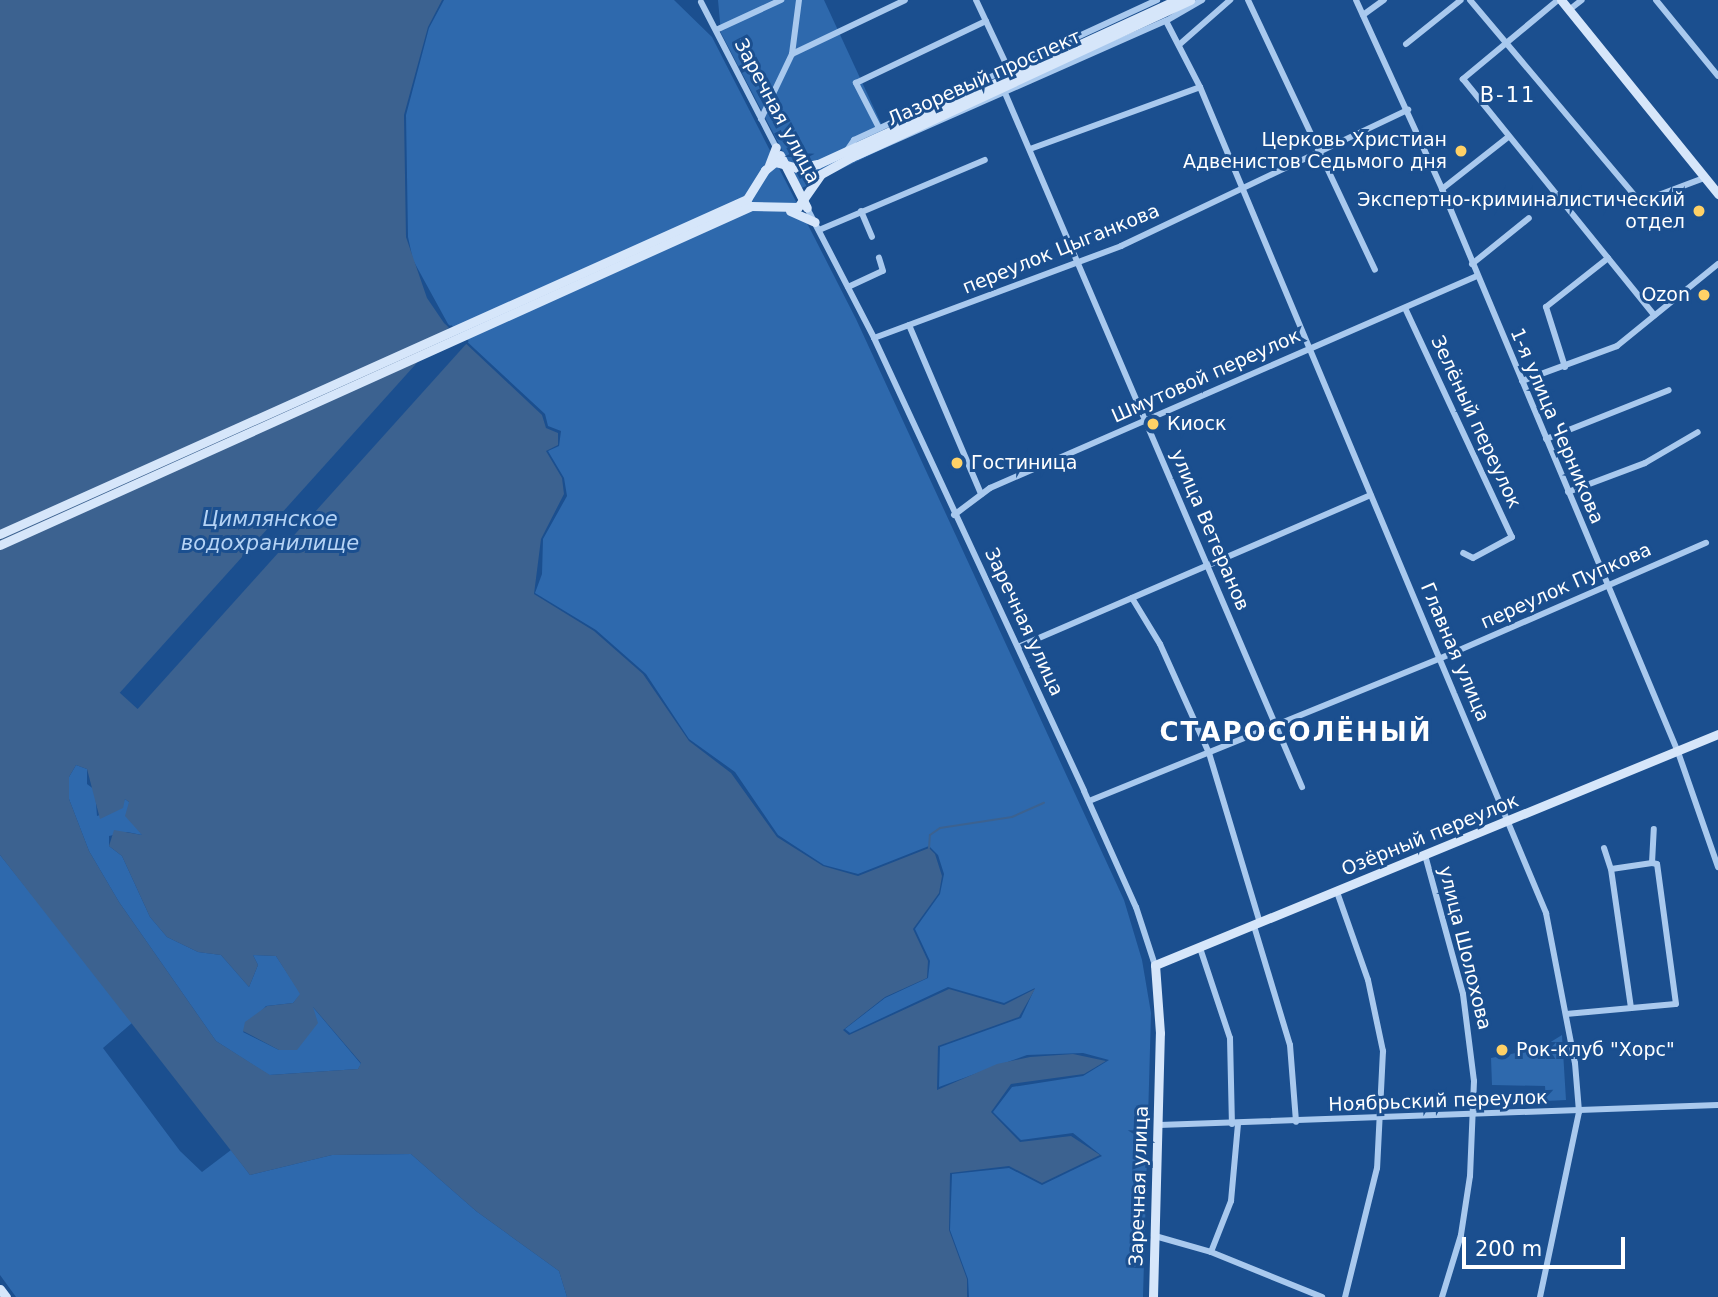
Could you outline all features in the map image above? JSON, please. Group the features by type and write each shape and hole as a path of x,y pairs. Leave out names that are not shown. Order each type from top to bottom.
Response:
{"street":[{"path":"716,30 781,0"},
{"path":"761,118 792,54 799,0"},
{"path":"792,54 905,0"},
{"path":"976,0 1009,70"},
{"path":"1156,0 854,140 849,155 867,156 1166,21 1202,0"},
{"name":"Лазоревый проспект","path":"788,210 805,203 821,174 849,155 1176,0"},
{"name":"Лазоревый проспект","path":"769,165 780,155 805,168 849,155 1190,0"},
{"path":"1180,44 1230,0"},
{"path":"1248,0 1375,270"},
{"name":"1-я улица Черникова","path":"1356,0 1442,189 1605,585 1678,752 1718,867"},
{"path":"1363,15 1384,0"},
{"path":"1406,44 1461,0"},
{"path":"1470,0 1640,202 1704,178"},
{"path":"1654,315 1463,79 1559,0 1718,194"},
{"path":"1569,10 1583,0"},
{"path":"1656,0 1718,76"},
{"name":"Заречная улица","path":"701,2 874,338 1136,907 1155,965 1159,1125 1153,1297"},
{"name":"Лазоревый проспект","path":"879,128 856,83 986,21"},
{"name":"Главная улица","path":"1166,21 1180,44 1199,87 1511,822 1546,913 1566,1014 1580,1112 1540,1297"},
{"path":"1030,149 1199,87"},
{"name":"улица Ветеранов","path":"1005,93 1302,787"},
{"name":"переулок Цыганкова","path":"874,338 1078,262 1408,110"},
{"path":"1442,189 1508,137"},
{"path":"0,534 747,199 769,165 780,155"},
{"path":"0,545 751,206 770,204 788,210 817,226 861,211 985,160"},
{"path":"759,183 770,204"},
{"path":"861,211 873,237"},
{"path":"1472,264 1529,218"},
{"path":"848,287 883,271 879,258"},
{"path":"1565,367 1546,307 1608,258"},
{"path":"1522,382 1617,346 1718,264"},
{"name":"Шмутовой переулок","path":"954,515 981,494 1477,276"},
{"name":"Зелёный переулок","path":"1405,308 1512,537 1473,558 1463,553"},
{"path":"909,325 981,494"},
{"path":"1546,439 1669,390"},
{"path":"1568,492 1646,463 1698,432"},
{"path":"1018,647 1209,568 1371,495"},
{"name":"переулок Пупкова","path":"1089,802 1441,658 1706,543"},
{"path":"1132,598 1160,644 1209,753 1290,1045 1296,1122"},
{"name":"Озёрный переулок","path":"1155,965 1511,822 1718,734"},
{"path":"1566,1014 1676,1004 1655,863 1654,830"},
{"path":"1604,848 1611,869 1631,1008"},
{"name":"улица Шолохова","path":"1425,855 1471,1034 1474,1116 1461,1235 1442,1297"},
{"path":"1611,869 1655,863"},
{"path":"1337,892 1376,1013 1383,1051 1380,1119 1367,1219 1345,1297"},
{"path":"1200,948 1230,1038 1235,1124 1231,1201 1211,1252"},
{"name":"Ноябрьский переулок","path":"1159,1125 1474,1116 1718,1105"},
{"path":"1154,1236 1211,1252 1322,1297"},
{"path":"0,1289 6,1297"}],"shaded area":[{"path":"444,0 674,0 712,37 856,319 1124,900 1142,960 1151,1013 1143,1297 969,1297 968,1279 950,1230 952,1174 1009,1168 1042,1185 1102,1156 1073,1133 1021,1140 993,1112 1012,1087 1083,1076 1109,1060 1083,1053 1027,1055 939,1087 940,1047 1021,1018 1035,988 1004,1003 948,987 850,1033 845,1029 885,998 928,978 930,961 915,929 940,894 944,874 938,855 929,846 858,874 824,865 778,835 735,772 689,739 646,674 596,630 535,593 542,574 543,539 567,496 564,478 548,451 559,446 561,431 548,426 545,414 448,324 413,260 408,237 406,115 429,28"},
{"path":"718,0 824,0 891,145 802,188 721,33"},
{"path":"76,765 87,769 87,784 95,790 97,816 119,808 125,799 129,802 130,818 142,835 127,832 109,836 109,846 122,856 150,917 167,937 198,952 221,955 249,987 258,965 253,955 276,956 301,994 293,1003 266,1006 243,1032 279,1050 312,1006 361,1064 358,1069 269,1075 216,1041 119,902 89,851 69,799 69,777"},
{"path":"0,855 122,1007 132,1023 103,1048 180,1151 202,1172 231,1150 250,1175 332,1155 411,1154 476,1211 559,1271 567,1297 16,1297 0,1275"},
{"path":"1562,1035 1566,1100 1546,1101 1545,1086 1492,1085 1491,1058 1541,1048"}],"water":[{"name":"Цимлянское водохранилище","path":"0,0 442,0 428,27 404,115 406,237 427,298 444,323 542,415 546,428 558,433 558,445 546,451 562,478 564,494 541,539 534,594 594,631 643,674 689,741 731,773 777,837 823,866 858,876 929,848 935,854 942,876 939,893 913,929 928,961 927,978 885,997 843,1030 849,1035 949,989 1004,1005 1035,989 1019,1017 938,1046 937,1090 997,1064 1030,1057 1073,1054 1106,1061 1084,1074 1011,1084 991,1112 1020,1142 1071,1136 1100,1155 1042,1183 1009,1166 950,1173 949,1230 967,1279 967,1297 567,1297 559,1271 476,1211 411,1154 332,1155 250,1175 0,855","holes":["76,765 87,769 100,819 123,808 125,799 129,802 125,816 142,835 114,830 109,846 122,856 150,917 167,937 198,952 221,955 249,987 258,965 253,955 276,956 300,994 293,1003 267,1006 245,1022 243,1031 279,1050 297,1050 318,1023 313,1007 361,1063 358,1069 270,1075 216,1041 119,902 89,851 69,799 69,777"]}],"pier":[{"path":"451,325 469,341 138,709 120,693"}],"waterway":[{"path":"929,848 930,835 940,828 1012,817 1044,803"}],"place":[{"name":"Церковь Христиан Адвенистов Седьмого дня","path":"1461,151"},
{"name":"Экспертно-криминалистический отдел","path":"1699,211"},
{"name":"Ozon","path":"1704,295"},
{"name":"Киоск","path":"1153,424"},
{"name":"Гостиница","path":"957,463"},
{"name":"Рок-клуб \"Хорс\"","path":"1502,1050"}],"district":[{"name":"В-11","path":"1508,95"},
{"name":"СТАРОCОЛЁНЫЙ","path":"1296,733"}]}
